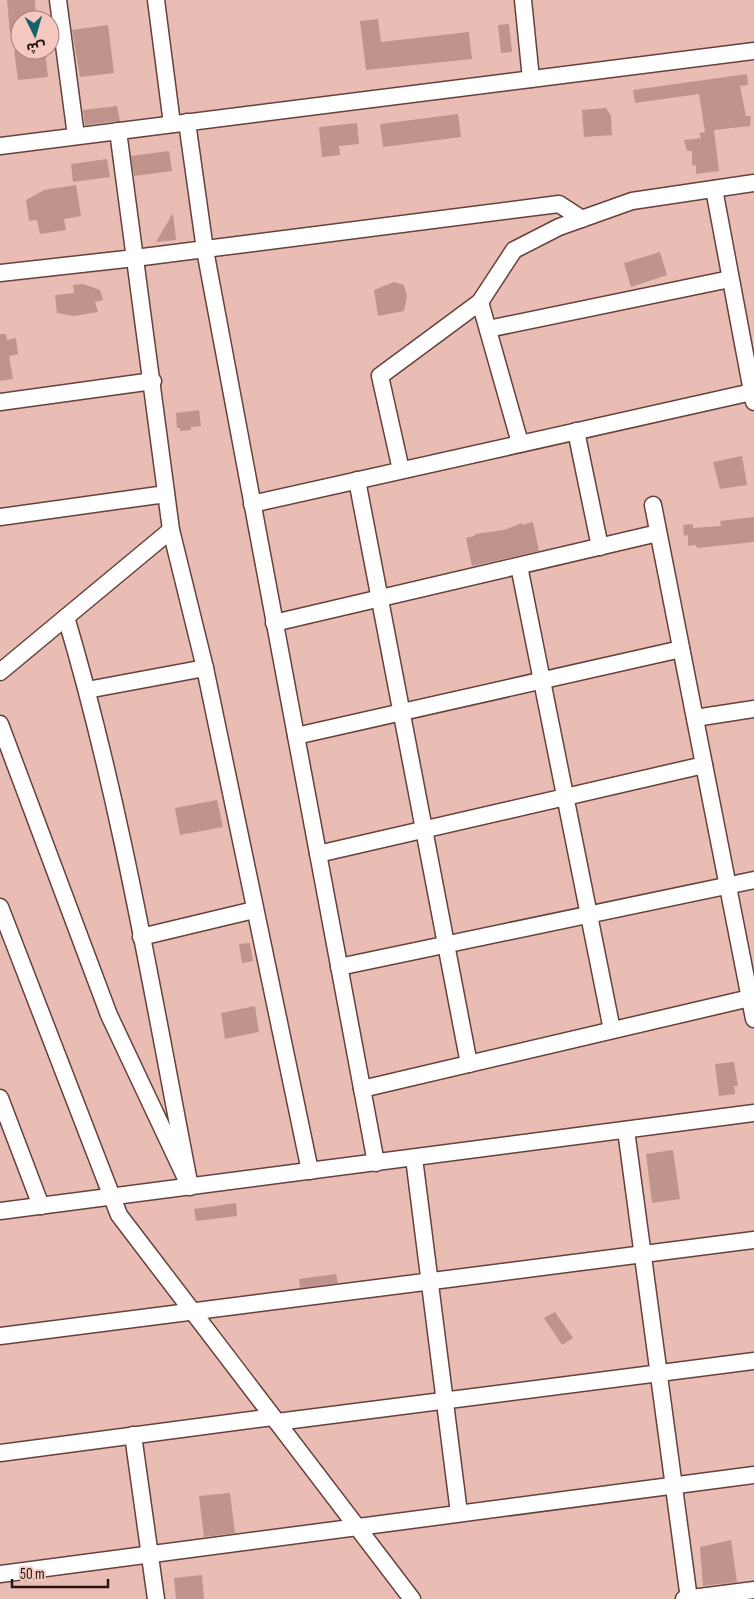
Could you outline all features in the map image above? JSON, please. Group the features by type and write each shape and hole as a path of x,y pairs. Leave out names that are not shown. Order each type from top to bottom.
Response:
{"street":[{"path":"58,0 76,136"},
{"path":"156,0 205,250 376,1163"},
{"path":"523,0 531,79"},
{"path":"0,146 754,51"},
{"path":"118,131 153,381 171,530 205,668 310,1171"},
{"path":"401,470 380,376 480,302 514,250 559,227 632,201 754,183"},
{"path":"252,504 576,431 753,397 714,189"},
{"path":"0,273 205,250 558,204 582,219"},
{"path":"488,329 730,278"},
{"path":"480,302 520,443"},
{"path":"0,402 153,381"},
{"path":"576,431 600,547"},
{"path":"357,480 469,1064"},
{"path":"0,517 166,494"},
{"path":"653,505 754,1019"},
{"path":"0,672 171,530"},
{"path":"274,623 658,533"},
{"path":"519,566 612,1030"},
{"path":"66,617 87,690 141,937 190,1187"},
{"path":"296,736 681,650"},
{"path":"87,690 205,668"},
{"path":"695,718 754,709"},
{"path":"0,724 109,1015 190,1187"},
{"path":"318,854 704,765"},
{"path":"339,967 754,880"},
{"path":"0,907 119,1215 412,1599"},
{"path":"141,937 254,910"},
{"path":"362,1089 750,998"},
{"path":"0,1098 41,1206"},
{"path":"0,1211 754,1113"},
{"path":"626,1130 672,1486 689,1599"},
{"path":"414,1158 460,1513"},
{"path":"0,1336 754,1240"},
{"path":"0,1453 133,1435 444,1401 754,1361"},
{"path":"133,1435 156,1599"},
{"path":"0,1574 754,1475"},
{"path":"684,1599 754,1590"}],"building":[{"path":"7,0 35,0 36,10 10,10 10,33"},
{"path":"378,19 381,42 469,32 472,59 366,70 360,21"},
{"path":"509,24 512,52 501,53 498,25"},
{"path":"108,25 114,73 80,77 72,30"},
{"path":"15,60 46,60 48,77 18,80"},
{"path":"747,74 748,85 740,86 746,116 751,116 750,126 714,130 719,171 696,174 696,165 692,166 692,151 687,151 684,140 701,138 699,133 705,132 699,94 635,103 633,90"},
{"path":"117,106 120,121 85,125 83,110"},
{"path":"606,108 611,116 612,135 584,137 582,110"},
{"path":"458,114 461,137 383,147 380,124"},
{"path":"357,123 359,144 339,146 340,155 322,157 319,127"},
{"path":"169,151 172,171 134,176 131,156"},
{"path":"107,159 110,177 73,182 71,164"},
{"path":"76,185 81,216 64,219 66,230 40,234 37,220 29,221 26,200 44,190"},
{"path":"173,213 176,240 156,242"},
{"path":"660,252 667,275 631,287 624,263"},
{"path":"394,282 404,285 407,296 404,311 378,316 374,290"},
{"path":"83,284 100,290 103,300 95,302 98,312 74,316 57,313 55,295 74,293 73,285"},
{"path":"0,334 6,334 7,340 16,338 18,354 9,356 13,379 0,381"},
{"path":"199,410 201,426 191,427 191,430 180,431 180,428 177,428 176,413"},
{"path":"742,456 747,485 720,489 713,462"},
{"path":"754,517 754,542 697,548 696,545 688,546 688,535 684,536 683,525 693,524 693,528 721,526 720,521"},
{"path":"533,522 539,551 472,566 466,538 475,534 504,530 522,523 522,525"},
{"path":"217,800 223,827 180,835 175,808"},
{"path":"250,943 253,961 242,963 239,944"},
{"path":"255,1006 259,1032 225,1039 221,1013"},
{"path":"734,1062 738,1086 734,1086 735,1094 719,1096 715,1064"},
{"path":"673,1150 680,1199 652,1203 646,1154"},
{"path":"236,1203 237,1216 196,1221 194,1209"},
{"path":"336,1274 338,1283 300,1288 299,1279"},
{"path":"555,1312 573,1338 562,1345 544,1318"},
{"path":"230,1493 235,1533 204,1537 199,1496"},
{"path":"731,1540 737,1582 703,1586 700,1547"},
{"path":"202,1575 204,1599 176,1599 174,1578"}]}
